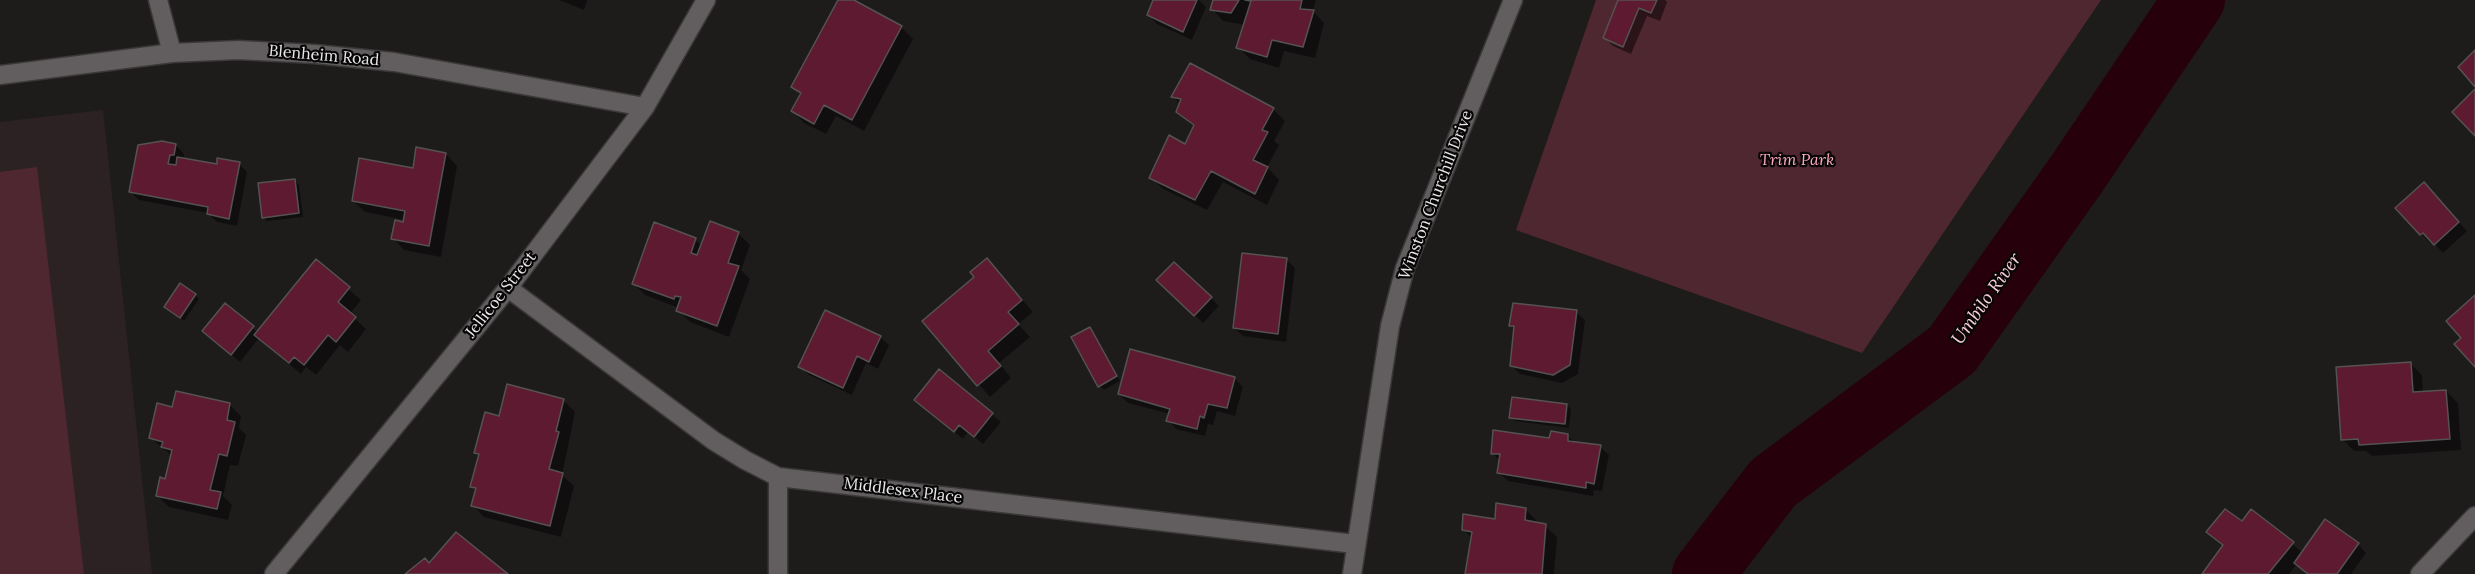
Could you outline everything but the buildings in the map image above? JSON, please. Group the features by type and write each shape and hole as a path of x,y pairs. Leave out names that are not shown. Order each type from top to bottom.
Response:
{"street":[{"path":"158,0 172,53"},
{"name":"Jellicoe Street","path":"274,574 508,288 645,107 706,0"},
{"name":"Winston Churchill Drive","path":"1352,574 1390,326 1405,268 1513,0"},
{"name":"Blenheim Road","path":"0,75 172,53 249,51 315,54 394,62 645,107"},
{"name":"Middlesex Place","path":"508,288 714,441 778,477 1355,544"},
{"path":"778,477 778,574"},
{"path":"2420,574 2475,516"}],"shaded area":[{"path":"103,110 152,574 0,574 0,122"}],"green space":[{"name":"Trim Park","path":"1596,0 2101,0 1862,353 1516,230"},
{"path":"37,167 84,574 0,574 0,172"}],"waterway":[{"name":"Umbilo River","path":"1703,574 1773,483 1952,350 2076,175 2194,0"}]}
